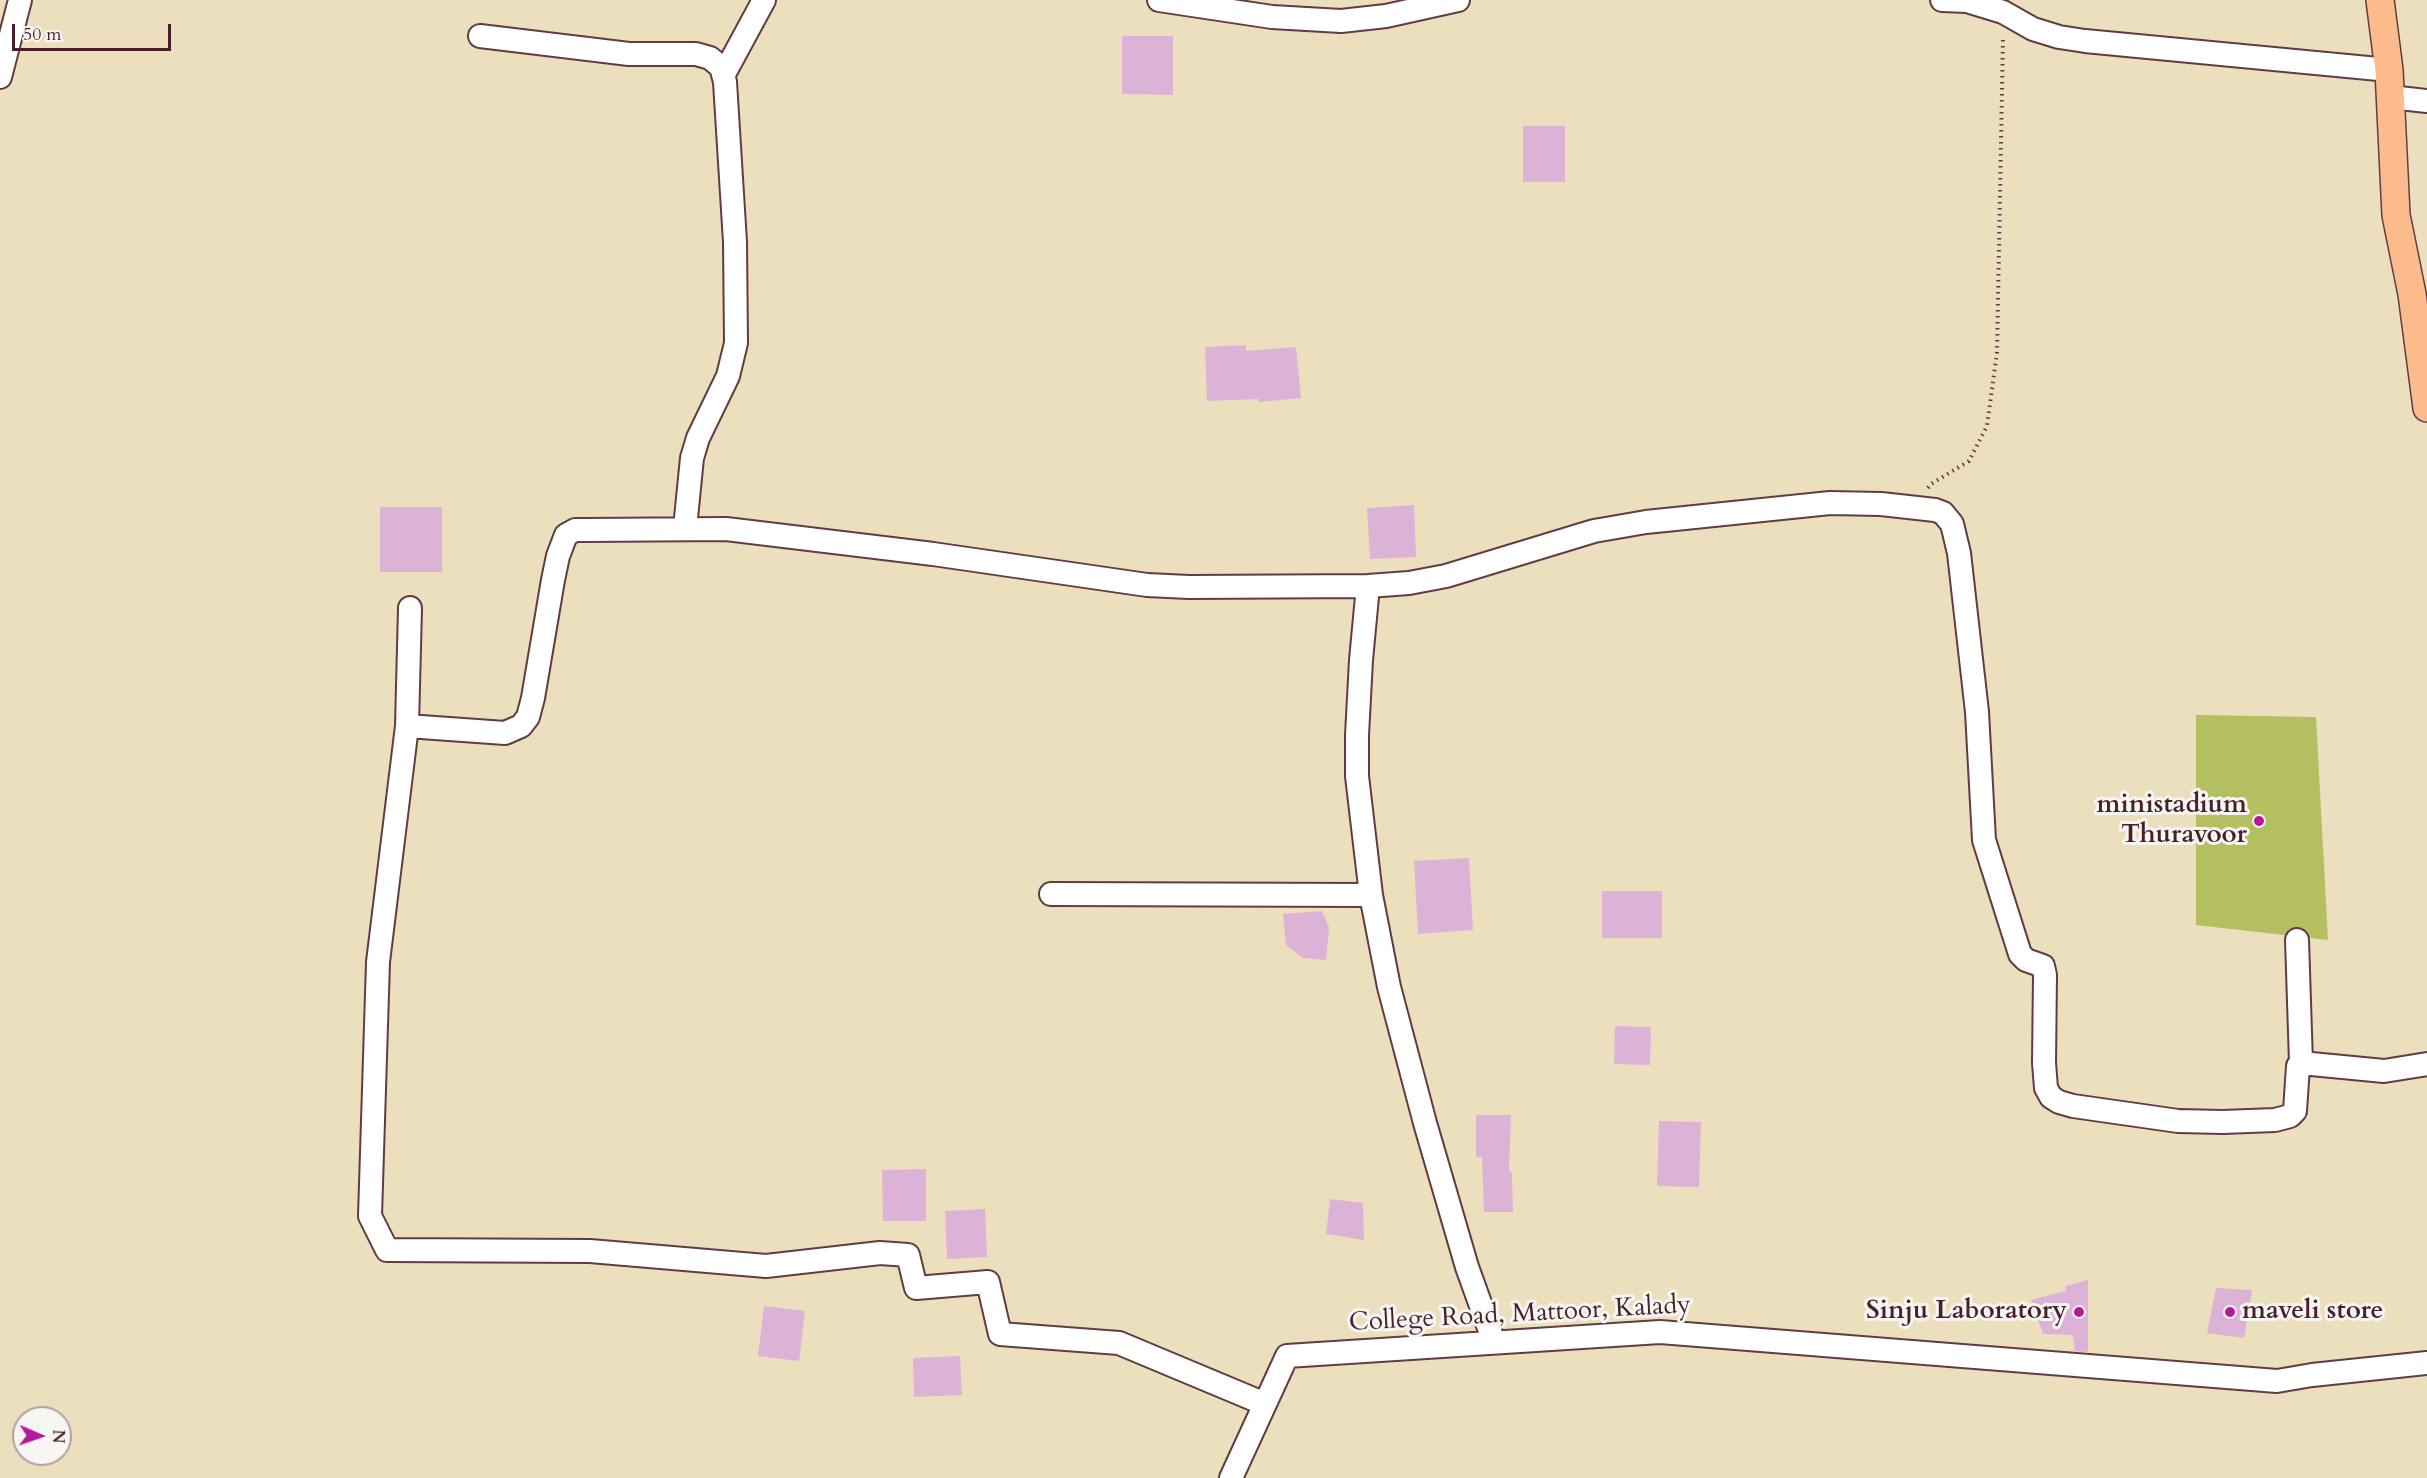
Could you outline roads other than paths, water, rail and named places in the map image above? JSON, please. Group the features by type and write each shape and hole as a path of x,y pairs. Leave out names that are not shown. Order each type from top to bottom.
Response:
{"main road":[{"path":"2380,0 2389,70 2396,215 2412,294 2427,408"}],"street":[{"path":"0,77 20,0"},
{"path":"724,74 764,0"},
{"path":"1159,0 1206,4 1272,17 1341,21 1386,16 1458,0"},
{"path":"1942,0 1967,1 2003,12 2033,29 2058,37 2389,70"},
{"path":"480,36 629,54 696,54 716,62 724,74 735,242 736,343 728,376 698,438 692,458 685,528"},
{"path":"2390,97 2427,101"},
{"path":"407,726 506,733 521,726 528,717 533,699 555,572 566,535 575,530 726,529 933,554 1147,585 1189,587 1368,586 1409,583 1446,576 1594,531 1675,518 1830,503 1881,504 1935,510 1943,513 1952,524 1959,553 1977,712 1984,840 2020,954 2026,960 2043,966 2045,975 2044,1064 2046,1088 2051,1097 2073,1106 2178,1121 2276,1120 2290,1116 2295,1111 2298,1066 2301,1063 2297,940"},
{"path":"1368,586 1361,660 1357,766 1371,895 1389,987 1425,1123 1467,1267 1494,1341"},
{"path":"410,608 407,726 378,962 370,1216 387,1250 590,1251 766,1266 880,1252 908,1255 916,1288 988,1282 1000,1334 1119,1343 1265,1404"},
{"path":"1052,894 1371,895"},
{"path":"2301,1063 2384,1071 2427,1065"},
{"name":"College Road, Mattoor, Kalady","path":"1231,1478 1287,1356 1660,1332 2277,1381 2427,1362"}],"place":[{"name":"ministadium Thuravoor","path":"2259,821"},
{"name":"Sinju Laboratory","path":"2079,1312"},
{"name":"maveli store","path":"2230,1312"}]}
